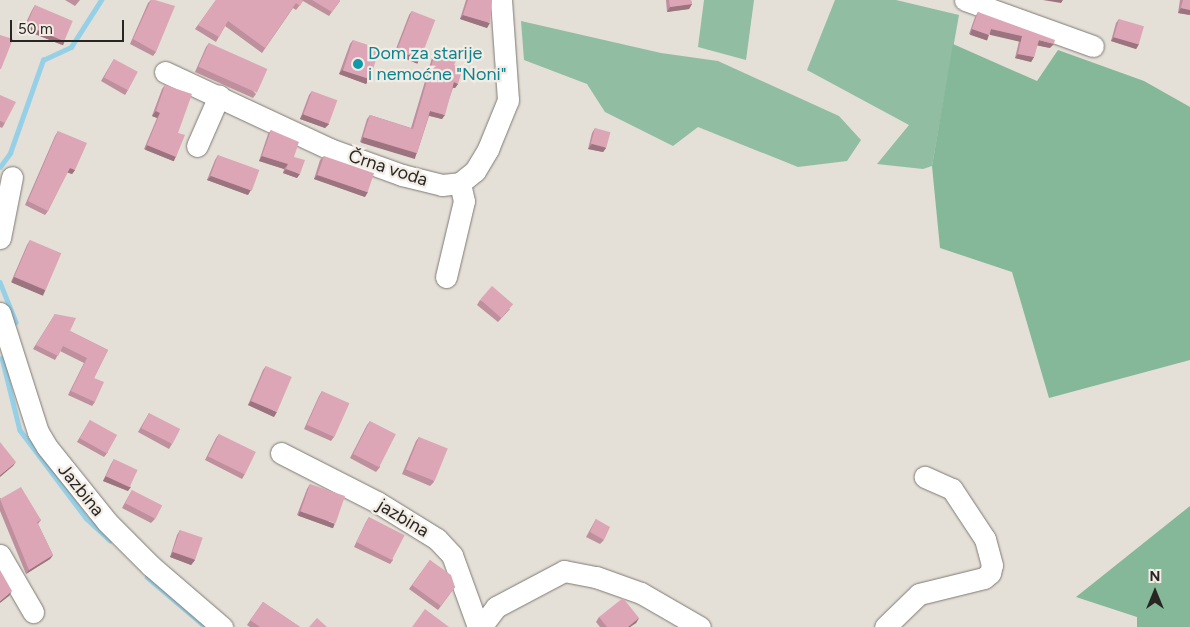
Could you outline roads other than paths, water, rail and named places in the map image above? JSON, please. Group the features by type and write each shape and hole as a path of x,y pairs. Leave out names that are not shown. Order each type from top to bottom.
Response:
{"street":[{"path":"446,277 464,201 460,183 475,171 488,149 508,100 501,0"},
{"path":"965,0 1093,46"},
{"name":"Črna voda","path":"165,72 300,136 402,175 442,185 460,183"},
{"path":"198,146 219,96"},
{"path":"0,238 12,177"},
{"name":"Jazbina","path":"0,313 38,432 47,447 106,522 151,566 222,627"},
{"name":"jazbina","path":"281,453 377,502 437,539 452,555 459,571 471,615 480,627"},
{"path":"884,627 919,594 984,578 990,573 992,565 985,539 952,488 925,477"},
{"path":"0,555 33,612"},
{"path":"480,627 496,606 549,576 564,571 577,572 641,593 700,627"}],"waterway":[{"path":"0,167 10,153 43,60 71,47 101,0"},
{"path":"0,282 16,322"},
{"path":"2,358 20,430 86,518 110,540"},
{"path":"147,577 206,627"}],"place":[{"name":"Dom za starije i nemoćne \"Noni\"","path":"358,64"}]}
